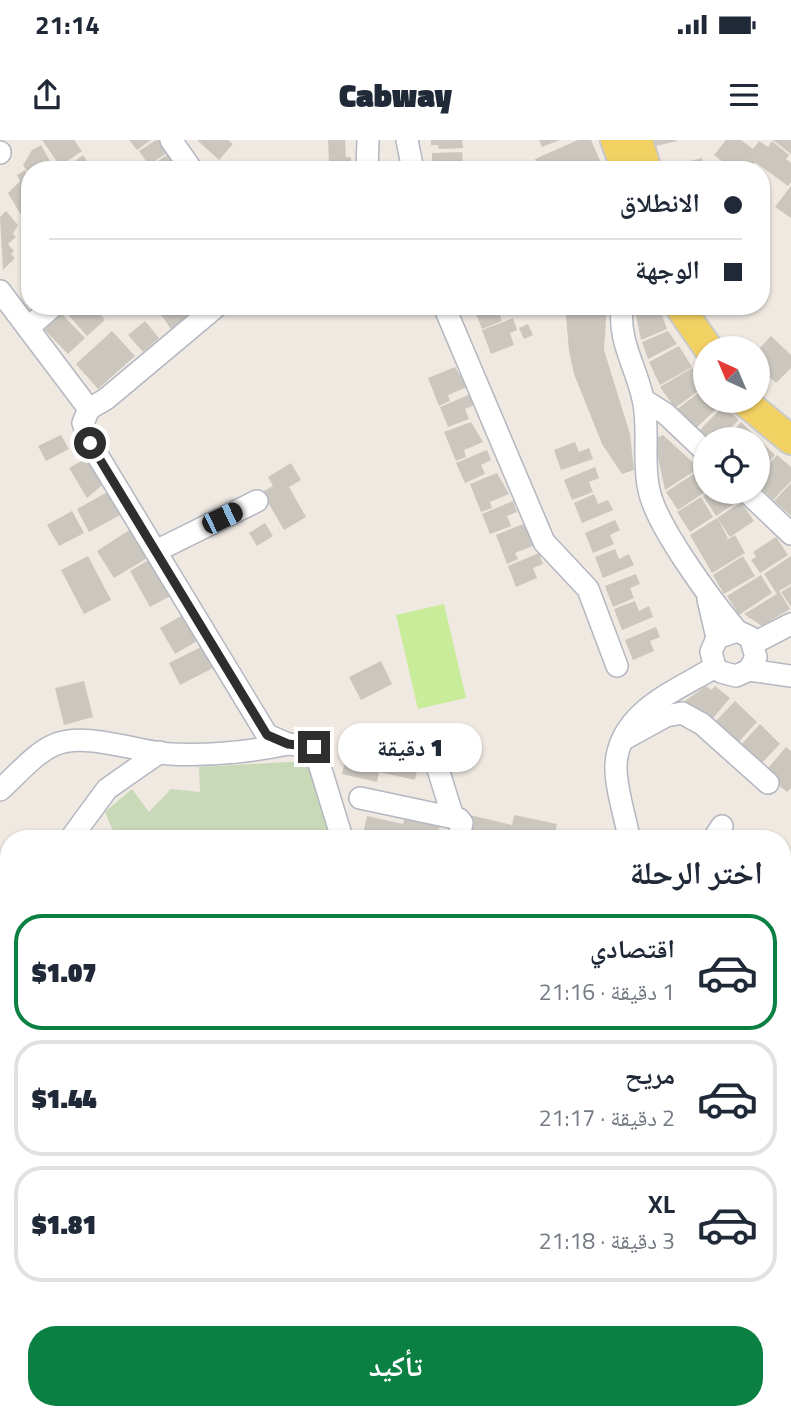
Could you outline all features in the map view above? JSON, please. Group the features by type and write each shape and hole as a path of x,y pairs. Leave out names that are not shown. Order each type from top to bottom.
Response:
{"main road":[{"path":"615,140 623,161"},
{"path":"638,140 644,161"},
{"path":"689,315 701,336"},
{"path":"758,413 791,440"}],"street":[{"path":"171,140 186,161"},
{"path":"367,161 368,140"},
{"path":"407,140 411,161"},
{"path":"0,290 89,409"},
{"path":"28,328 43,315"},
{"path":"206,315 106,399 89,409 83,423 90,443 267,735 288,744 314,747 340,830"},
{"path":"448,315 544,542 588,589 617,666"},
{"path":"621,315 620,327 644,400 649,491 659,514 706,594 742,646 791,675"},
{"path":"644,400 666,414 693,440"},
{"path":"156,551 257,501"},
{"path":"760,504 791,534"},
{"path":"742,646 736,676 721,672 715,667 711,652 742,646 791,624"},
{"path":"628,830 616,765 622,734 639,714 715,667"},
{"path":"621,741 666,716 682,712 702,724 768,783"},
{"path":"0,790 52,745 64,742 80,740 160,752 246,753 288,744"},
{"path":"431,747 453,817"},
{"path":"77,830 107,789 160,752"},
{"path":"360,798 453,817 462,823 461,830"}],"green space":[{"path":"444,604 466,698 418,709 396,615"},
{"path":"307,761 328,830 113,830 105,812 132,789 149,812 171,789 200,792 199,767"}],"building":[{"path":"42,140 74,140 82,151 67,161 57,161"},
{"path":"129,140 151,140 137,150"},
{"path":"156,140 164,140 171,150 155,161 146,161 139,151"},
{"path":"197,140 228,140 233,144 219,160"},
{"path":"328,140 345,140 346,157 351,157 351,161 329,161"},
{"path":"431,140 462,140 463,148 439,149 438,145 431,145"},
{"path":"539,140 560,140 542,147"},
{"path":"578,140 591,140 600,161 536,161 535,159"},
{"path":"654,140 676,140 677,141 656,146"},
{"path":"726,140 741,140 753,149 759,141 768,147 772,141 789,155 786,159 791,163 791,182 788,186 770,173 770,161 722,161 714,155"},
{"path":"773,140 791,140 791,154"},
{"path":"41,145 50,161 25,161 32,150"},
{"path":"462,152 463,161 432,161 432,153"},
{"path":"170,153 176,161 158,161"},
{"path":"83,155 87,161 75,161"},
{"path":"21,172 21,215 8,193 20,181 17,175"},
{"path":"791,186 791,218 775,207"},
{"path":"6,211 18,225 13,234 16,237 8,244 14,251 11,254 15,258 3,270 0,217"},
{"path":"51,315 63,315 85,338 68,354 40,325"},
{"path":"68,315 101,315 105,320 87,336"},
{"path":"161,315 188,315 171,329"},
{"path":"477,315 500,315 502,321 482,329"},
{"path":"566,315 606,315 604,350 630,434 634,470 622,474 602,444 574,374"},
{"path":"636,315 662,315 667,329 641,340"},
{"path":"513,318 517,330 510,333 514,345 491,354 482,330"},
{"path":"145,321 159,338 143,352 128,335"},
{"path":"528,324 533,335 524,339 519,328"},
{"path":"112,331 135,356 98,389 76,364"},
{"path":"668,331 677,344 648,359 642,342"},
{"path":"770,337 791,355 791,368 776,383 770,377"},
{"path":"679,346 692,367 660,385 649,362"},
{"path":"455,367 467,387 448,395 450,401 439,406 428,378"},
{"path":"693,369 693,395 675,408 660,387"},
{"path":"471,394 475,405 465,409 469,419 448,427 440,407"},
{"path":"693,397 693,413 712,413 697,427 693,427 676,410"},
{"path":"716,413 732,413 739,420 732,427 703,427"},
{"path":"471,422 483,442 464,450 466,457 456,461 444,432"},
{"path":"61,435 69,449 46,461 38,446"},
{"path":"663,435 693,462 693,472 665,490 654,439"},
{"path":"575,442 579,452 589,448 593,459 561,470 554,450"},
{"path":"487,450 491,460 481,465 485,474 465,483 456,463"},
{"path":"92,455 107,481 87,498 69,468"},
{"path":"777,455 791,467 791,481 773,500 770,497 770,463"},
{"path":"291,463 301,480 289,487 306,517 284,530 262,492 273,486 268,477"},
{"path":"595,467 599,478 589,482 593,492 572,500 564,480"},
{"path":"497,473 509,494 490,502 492,508 481,512 470,484"},
{"path":"693,474 693,500 678,510 666,492"},
{"path":"791,483 791,516 774,501"},
{"path":"111,490 124,513 89,532 77,509"},
{"path":"594,494 598,504 608,500 613,510 582,523 574,503"},
{"path":"513,501 517,512 507,516 511,526 490,534 482,514"},
{"path":"693,502 705,504 713,517 690,532 677,512"},
{"path":"708,504 734,504 716,516"},
{"path":"738,504 742,504 754,521 730,537 717,518"},
{"path":"72,511 84,533 59,546 47,525"},
{"path":"717,518 728,538 725,541 735,535 745,553 712,573 690,535"},
{"path":"615,520 620,530 610,535 614,544 593,553 585,533"},
{"path":"265,523 273,536 257,546 249,533"},
{"path":"523,524 535,545 515,553 518,559 507,564 496,535"},
{"path":"131,529 149,557 114,578 97,551"},
{"path":"776,537 788,555 760,573 751,560 756,557 753,552"},
{"path":"615,549 619,559 629,554 634,565 603,578 595,557"},
{"path":"539,553 543,564 533,568 537,578 516,587 508,566"},
{"path":"88,556 111,600 84,614 61,570"},
{"path":"743,556 755,576 724,594 713,575"},
{"path":"791,556 791,584 779,591 790,609 762,626 744,614 777,594 764,574"},
{"path":"152,558 172,595 150,607 130,571"},
{"path":"636,574 640,584 630,588 634,598 613,607 605,586"},
{"path":"761,575 772,593 739,615 727,596"},
{"path":"791,586 791,607 781,592"},
{"path":"635,601 639,611 649,606 653,617 622,630 614,609"},
{"path":"183,615 197,641 175,654 160,628"},
{"path":"656,627 660,637 650,641 654,651 633,660 625,640"},
{"path":"205,645 215,667 180,685 169,663"},
{"path":"381,661 392,684 361,700 349,677"},
{"path":"84,681 93,717 64,725 55,688"},
{"path":"706,686 711,690 715,686 730,698 708,724 682,703"},
{"path":"735,701 757,722 733,748 710,727"},
{"path":"760,724 780,744 757,768 737,749"},
{"path":"786,747 791,751 791,788 787,792 764,773"},
{"path":"385,749 420,757 415,780 379,772 377,782 342,774 347,751 382,759"},
{"path":"470,815 512,825 514,815 557,824 556,830 466,830"},
{"path":"367,816 403,824 405,816 440,824 439,830 364,830"}],"route":[{"path":"90,443 267,735 288,744 314,747"}]}
